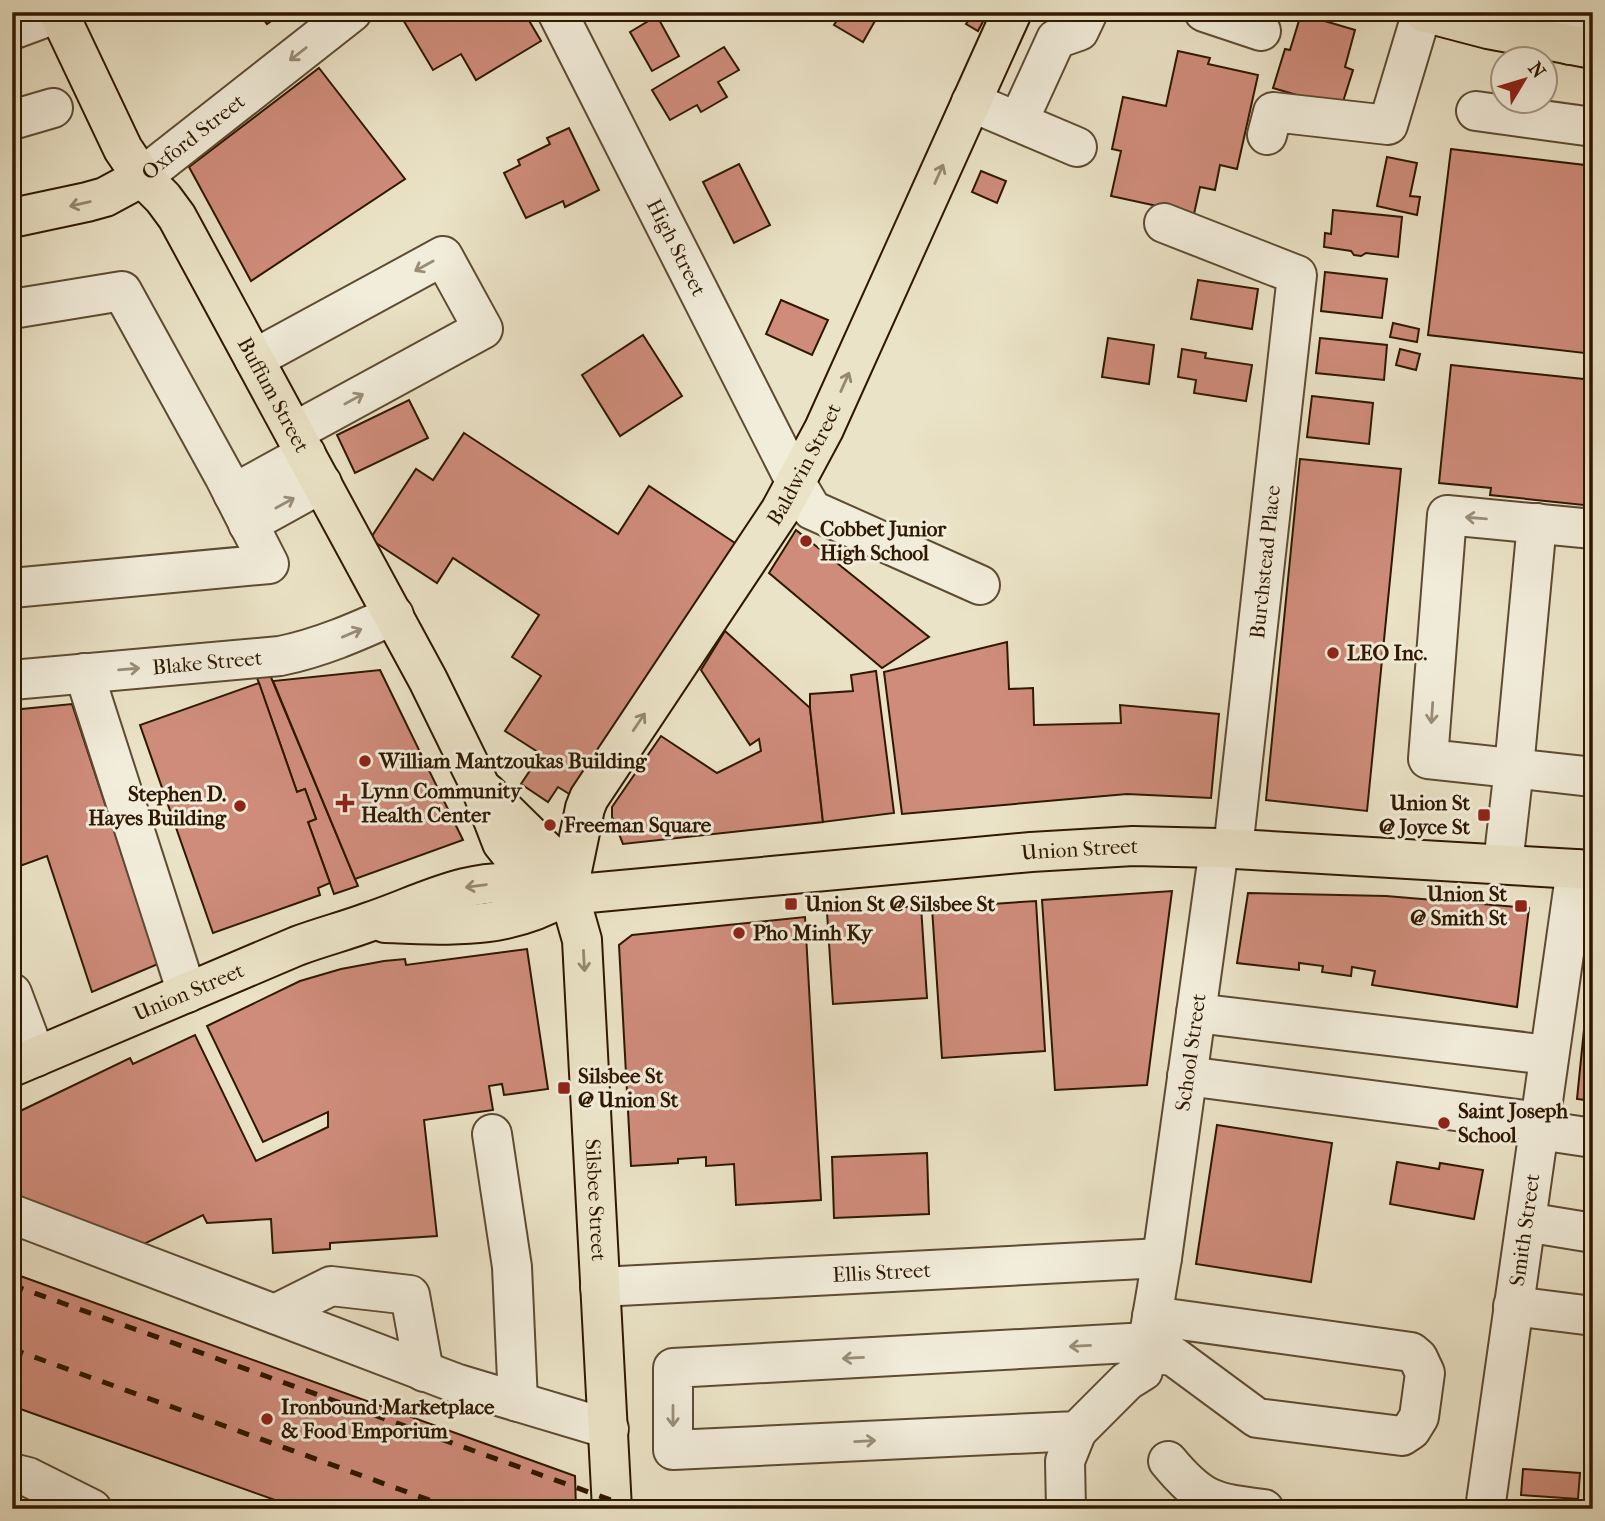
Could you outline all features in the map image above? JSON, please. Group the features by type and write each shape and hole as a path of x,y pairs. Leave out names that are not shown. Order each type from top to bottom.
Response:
{"main road":[{"name":"Baldwin Street","path":"567,895 589,798 796,483 824,429 1012,12"},
{"path":"1422,12 1488,29 1578,36"},
{"name":"Buffum Street","path":"58,13 123,149 142,177 177,217 394,615 480,786 496,832 509,853 530,872 567,895"},
{"name":"Oxford Street","path":"12,218 105,197 142,177"},
{"name":"Union Street","path":"24,1062 297,946 342,930 368,923 449,925 497,922 531,913 567,895 1068,849 1160,845 1584,869"},
{"name":"Silsbee Street","path":"567,895 580,930 583,951 612,1509"}],"street":[{"name":"Oxford Street","path":"142,177 352,12"},
{"name":"High Street","path":"557,12 812,510 980,585"},
{"path":"1018,122 1056,39 1079,31 1088,12"},
{"path":"1204,12 1261,31"},
{"path":"1267,135 1273,112 1388,125 1422,12"},
{"path":"12,30 58,13"},
{"path":"971,102 1077,147"},
{"path":"12,120 53,108"},
{"path":"1476,111 1593,127"},
{"name":"Burchstead Place","path":"1164,223 1297,275 1226,848"},
{"path":"241,509 307,456 483,329 443,256 254,359"},
{"path":"12,309 122,291 269,564 12,588"},
{"path":"1593,529 1447,515 1429,759 1593,777"},
{"path":"1503,864 1536,523"},
{"name":"Blake Street","path":"12,680 280,656 331,642 394,615"},
{"path":"84,673 187,993"},
{"name":"School Street","path":"1147,1346 1196,1013 1226,848"},
{"name":"Smith Street","path":"1485,1509 1549,1055 1584,869"},
{"path":"14,998 24,1062"},
{"path":"1196,1013 1549,1055"},
{"path":"1187,1076 1539,1126 1593,1138"},
{"path":"492,1134 512,1267 518,1402"},
{"path":"12,1214 424,1372 609,1429"},
{"path":"1526,1222 1593,1233"},
{"name":"Ellis Street","path":"600,1287 1162,1258"},
{"path":"275,1314 331,1286 410,1295 424,1372"},
{"path":"1514,1306 1593,1316"},
{"path":"1077,1430 673,1450 673,1368 1147,1346 1411,1352 1418,1358 1425,1373 1419,1417 1411,1430 1402,1436 1257,1418 1173,1356 1147,1346"},
{"path":"1066,1509 1065,1461 1077,1430 1127,1381 1147,1346"},
{"path":"1168,1461 1184,1481 1206,1497 1230,1505 1264,1509"},
{"path":"12,1473 28,1477 92,1509"}],"building":[{"path":"258,12 283,12 267,24"},
{"path":"524,12 541,41 476,80 461,54 433,70 399,13"},
{"path":"842,12 880,12 863,42 834,25"},
{"path":"950,12 988,12 978,31 966,24 969,20"},
{"path":"1301,14 1355,30 1345,67 1353,70 1341,108 1273,88 1285,49 1290,50"},
{"path":"657,16 679,56 652,71 630,32"},
{"path":"724,47 739,70 718,82 727,97 701,112 697,105 670,120 652,90"},
{"path":"1178,51 1210,58 1208,64 1258,75 1237,169 1220,165 1215,190 1200,187 1194,214 1111,196 1121,151 1112,149 1123,97 1166,106"},
{"path":"319,68 405,179 251,281 189,167"},
{"path":"569,128 599,190 565,207 563,201 526,218 504,173 520,165 518,160 550,144 547,138"},
{"path":"1451,149 1593,166 1593,354 1428,335"},
{"path":"1387,157 1417,163 1410,196 1420,197 1417,215 1377,206"},
{"path":"739,164 770,225 734,243 703,182"},
{"path":"981,171 1006,181 997,203 972,192"},
{"path":"1333,210 1402,217 1398,257 1366,253 1361,256 1354,255 1351,251 1324,247 1325,233 1331,234"},
{"path":"1325,272 1387,279 1382,318 1321,311"},
{"path":"1198,280 1258,289 1252,329 1191,319"},
{"path":"781,300 828,320 812,355 766,334"},
{"path":"1393,323 1419,329 1417,342 1390,337"},
{"path":"643,335 682,396 620,436 582,375"},
{"path":"1108,338 1154,345 1149,384 1102,377"},
{"path":"1320,338 1387,345 1384,380 1316,373"},
{"path":"1182,349 1206,353 1205,358 1252,365 1246,401 1194,393 1196,380 1178,377"},
{"path":"1400,349 1420,354 1416,370 1396,365"},
{"path":"1451,365 1593,380 1593,506 1490,495 1491,488 1439,483"},
{"path":"1312,396 1373,403 1369,444 1307,437"},
{"path":"409,400 428,438 355,473 337,435"},
{"path":"464,433 618,534 649,486 738,545 574,797 558,787 548,802 521,784 541,754 505,731 541,676 512,657 539,615 453,558 437,583 370,539 416,469 433,480"},
{"path":"1300,459 1401,469 1367,811 1266,800"},
{"path":"796,530 929,637 882,668 769,573"},
{"path":"725,631 810,708 823,822 623,844 612,817 612,807 661,736 717,773 761,751 759,739 750,745 701,670"},
{"path":"1007,642 1009,689 1033,688 1034,725 1121,723 1120,705 1219,714 1211,798 1127,794 902,814 884,672"},
{"path":"268,670 358,886 334,894 308,822 316,819 305,789 297,792 255,672"},
{"name":"William Mantzoukas Building","path":"380,670 463,840 355,879 273,681"},
{"path":"876,671 894,813 823,822 810,694 853,691 851,675"},
{"name":"Stephen D. Hayes Building","path":"259,683 297,792 305,789 316,819 308,822 330,883 318,888 320,895 213,933 140,725"},
{"path":"72,704 158,964 92,992 47,856 20,866 12,841 12,710"},
{"path":"1172,891 1147,1085 1055,1090 1042,900"},
{"path":"1248,893 1386,896 1529,908 1517,1007 1372,985 1375,971 1352,967 1351,976 1322,972 1323,966 1299,963 1299,970 1237,963"},
{"path":"1036,901 1045,1051 942,1058 932,908"},
{"path":"921,906 927,998 833,1004 827,912"},
{"path":"805,917 821,1200 736,1205 734,1164 706,1166 706,1157 678,1159 678,1163 631,1166 619,945 632,935"},
{"path":"1593,940 1593,1101 1577,1099"},
{"path":"527,949 548,1089 504,1095 502,1084 489,1086 493,1110 424,1120 437,1236 330,1243 330,1249 273,1253 271,1219 207,1223 203,1215 142,1245 12,1198 12,1115 130,1058 133,1064 195,1035 256,1161 328,1127 328,1112 263,1142 207,1026 300,981 341,969 384,961 405,959 406,965"},
{"path":"1217,1125 1332,1143 1311,1282 1196,1264"},
{"path":"927,1153 929,1214 834,1218 832,1157"},
{"path":"1397,1162 1439,1169 1440,1163 1483,1170 1474,1219 1390,1204"},
{"path":"12,1273 575,1476 576,1509 300,1509 12,1406"},
{"path":"1523,1469 1580,1473 1578,1499 1521,1495"}],"railway":[{"path":"12,1285 636,1509"},
{"path":"12,1349 454,1509"}],"place":[{"name":"Cobbet Junior High School","path":"806,541"},
{"name":"LEO Inc.","path":"1333,653"},
{"name":"William Mantzoukas Building","path":"365,761"},
{"name":"Lynn Community Health Center","path":"345,803"},
{"name":"Stephen D. Hayes Building","path":"240,806"},
{"name":"Union St @ Joyce St","path":"1484,815"},
{"name":"Freeman Square","path":"550,825"},
{"name":"Union St @ Silsbee St","path":"791,904"},
{"name":"Union St @ Smith St","path":"1521,906"},
{"name":"Pho Minh Ky","path":"739,933"},
{"name":"Silsbee St @ Union St","path":"564,1088"},
{"name":"Saint Joseph School","path":"1444,1123"},
{"name":"Ironbound Marketplace & Food Emporium","path":"267,1419"}]}
